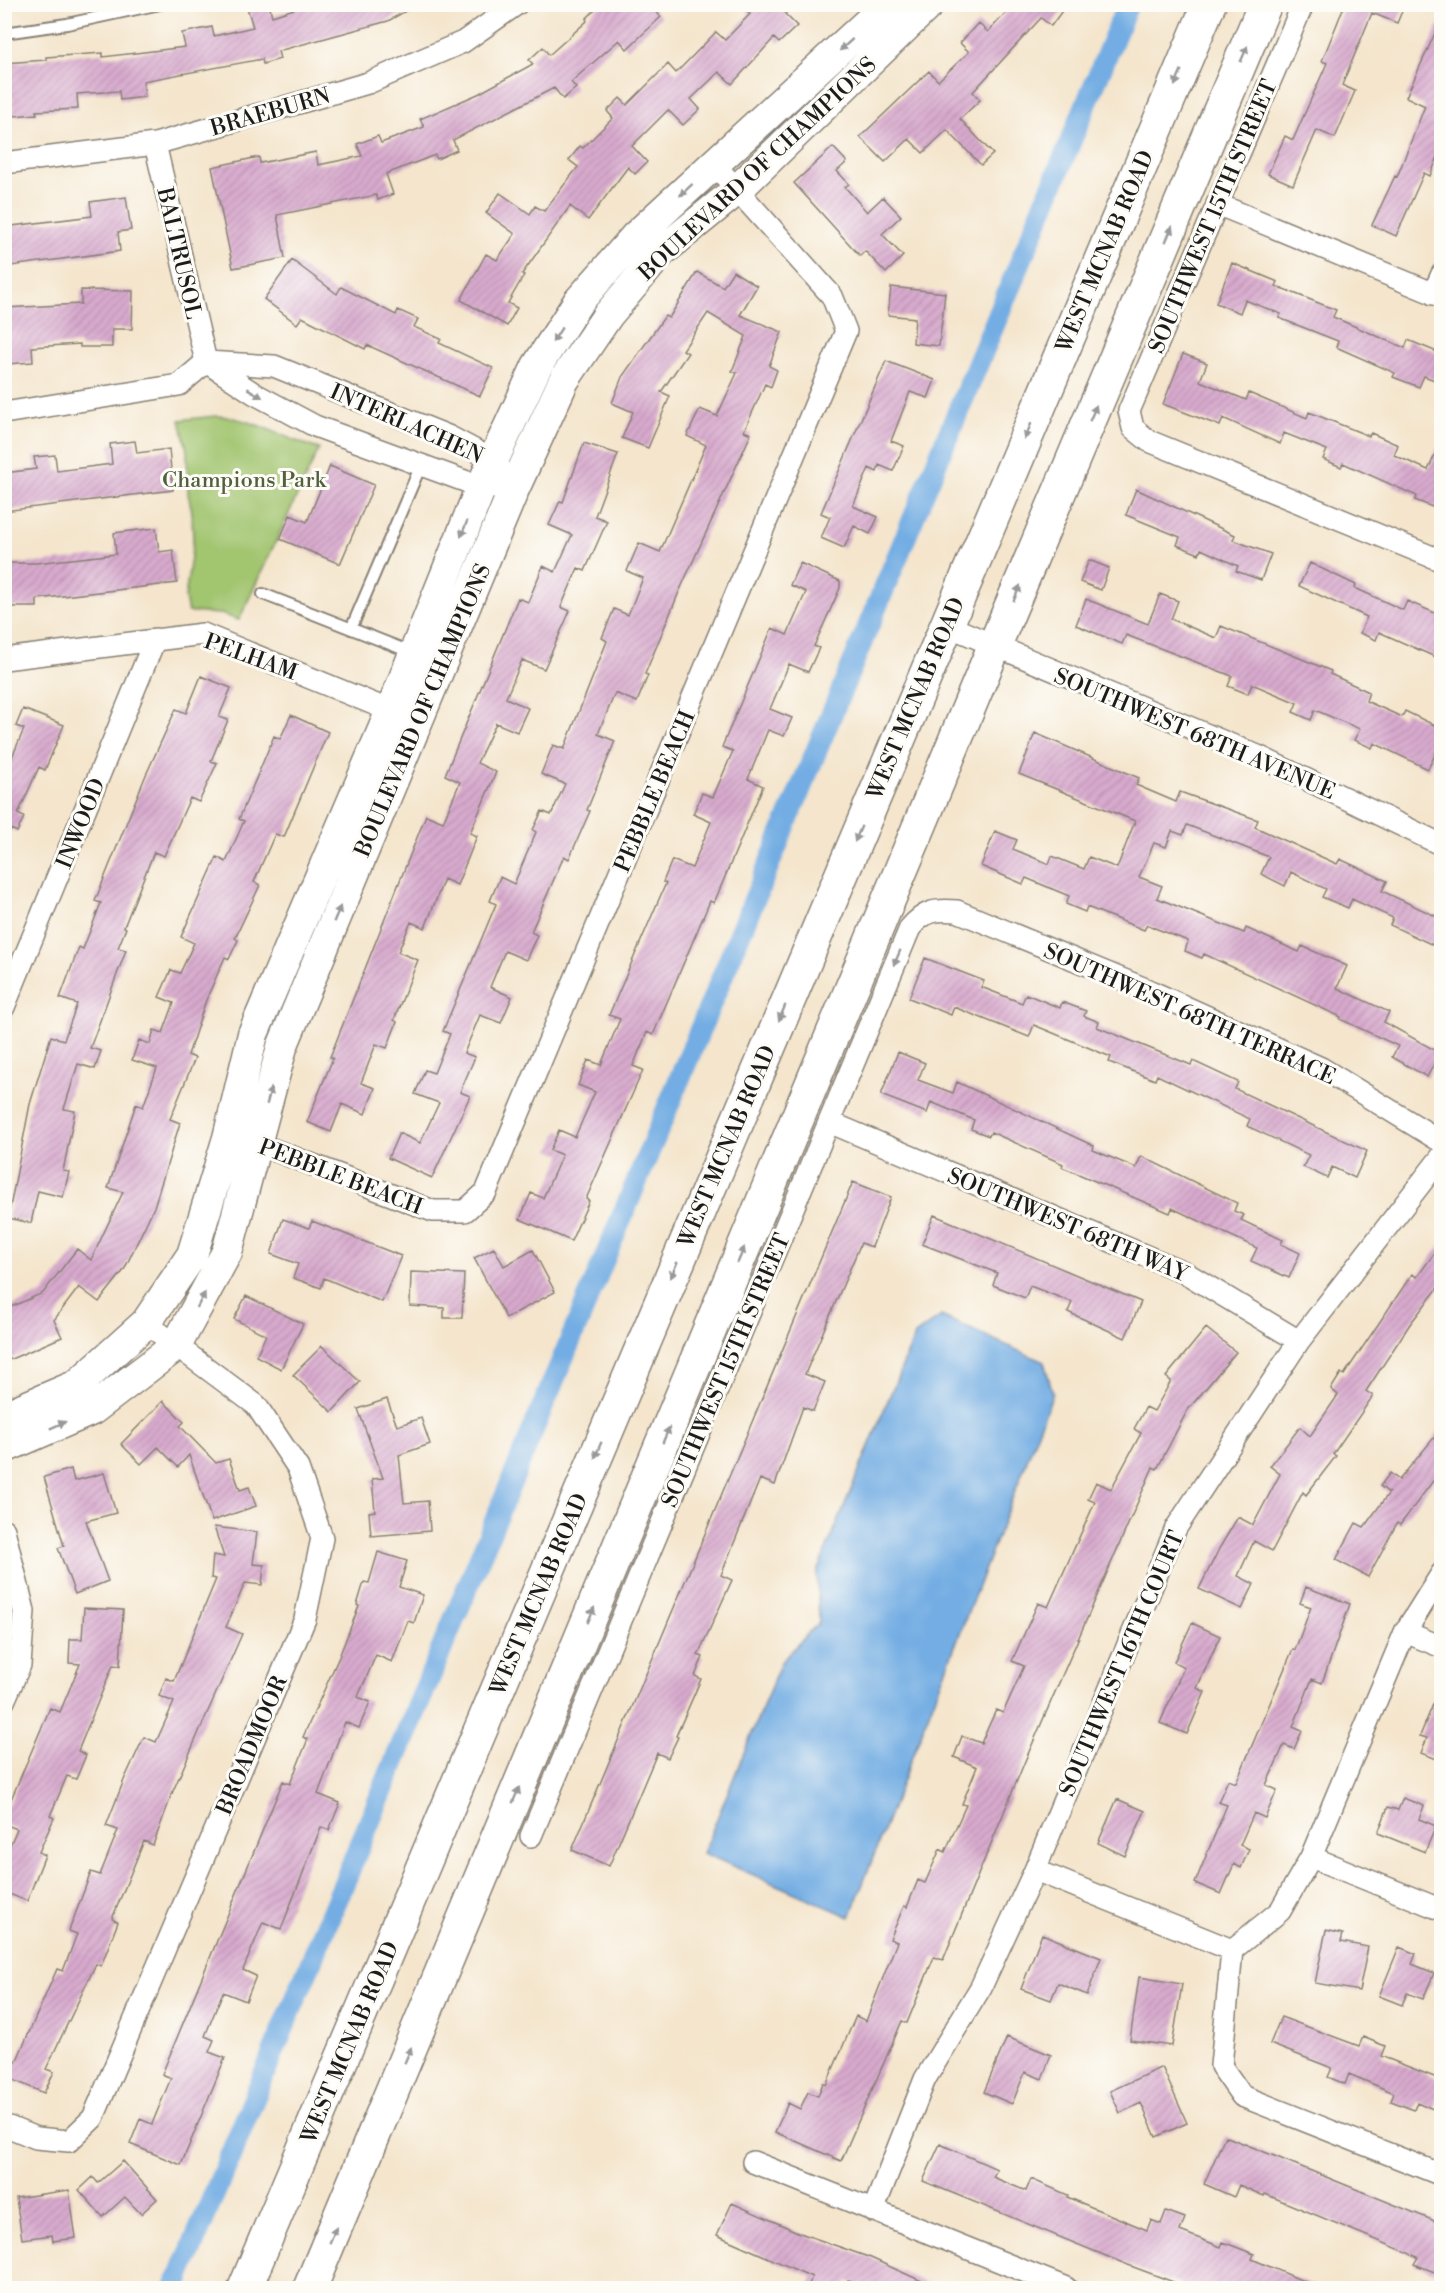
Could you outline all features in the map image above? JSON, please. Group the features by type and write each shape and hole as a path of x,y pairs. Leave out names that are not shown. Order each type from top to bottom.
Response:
{"main road":[{"name":"WEST MCNAB ROAD","path":"245,2289 1209,4"},
{"path":"310,2289 994,647 1265,4"}],"street":[{"name":"BRAEBURN","path":"4,163 155,144 368,83 463,42 517,4"},
{"name":"BOULEVARD OF CHAMPIONS","path":"4,1448 92,1410 176,1346 227,1252 253,1034 404,716 427,658 481,487 537,366 578,302 636,236 888,4"},
{"name":"BOULEVARD OF CHAMPIONS","path":"427,658 513,489 564,380 608,315 661,252 737,190 929,4"},
{"name":"SOUTHWEST 15TH STREET","path":"1303,4 1129,411 1133,428 1149,441 1442,561"},
{"name":"BALTRUSOL","path":"155,144 206,362"},
{"name":"PEBBLE BEACH","path":"242,1140 433,1211 465,1210 486,1192 846,331 832,296 714,164"},
{"path":"1218,204 1437,295 1442,274"},
{"path":"4,413 179,385 206,362"},
{"name":"INTERLACHEN","path":"206,362 274,366 450,437 495,461 513,489"},
{"name":"INTERLACHEN","path":"206,362 255,393 315,426 481,487 513,489"},
{"name":"SOUTHWEST 68TH AVENUE","path":"946,625 1260,758 1442,845"},
{"name":"PELHAM","path":"4,659 203,634 404,716"},
{"name":"INWOOD","path":"4,1007 155,639"},
{"name":"SOUTHWEST 15TH STREET","path":"531,1836 910,928 928,910"},
{"name":"SOUTHWEST 68TH TERRACE","path":"928,910 957,910 1148,990 1321,1068 1442,1142"},
{"name":"SOUTHWEST 68TH WAY","path":"829,1122 1184,1272 1299,1341"},
{"name":"BOULEVARD OF CHAMPIONS","path":"4,1416 77,1385 146,1323 192,1256 242,1140"},
{"name":"SOUTHWEST 16TH COURT","path":"873,2211 925,2079 981,1987 1035,1870 1176,1528 1299,1341 1442,1156"},
{"name":"BROADMOOR","path":"4,2125 36,2138 69,2141 93,2118 305,1619 322,1538 298,1468 256,1405 146,1323"},
{"path":"4,1530 24,1611 20,1665 4,1701"},
{"path":"1442,1573 1405,1632 1311,1857 1280,1911 1232,1950 1221,2066 1242,2096 1442,2175"},
{"path":"1405,1632 1442,1647"},
{"path":"1311,1857 1442,1910"},
{"path":"1035,1870 1232,1950"},
{"path":"753,2162 1058,2287"}],"lane":[{"path":"4,33 67,24 160,4"},
{"path":"351,629 421,465"},
{"path":"263,594 427,658"}],"green space":[{"name":"Champions Park","path":"216,416 255,424 319,449 239,620 221,614 188,612 185,598 193,542 192,511 188,494 187,450 180,420"}],"water":[{"path":"941,1316 1044,1362 1053,1393 850,1917 703,1853 781,1662 819,1622 817,1572 915,1335"}],"building":[{"path":"246,4 269,4 272,16 310,4 418,4 388,21 278,51 280,59 263,64 262,59 143,81 145,97 120,100 119,91 77,94 78,109 36,111 37,114 14,116 12,97 4,98 4,63 103,53 103,57 185,47 182,33 212,27 214,36 253,27"},
{"path":"601,4 649,4 661,17 627,49 619,40 571,82 576,88 563,99 554,88 453,140 457,150 437,159 435,155 386,174 393,194 378,200 376,195 277,215 285,258 233,268 212,167 259,157 260,163 316,152 318,165 362,156 357,144 378,136 381,143 424,127 420,119 478,94 533,64 529,60 543,47 549,55 587,21 586,19"},
{"path":"741,4 795,4 785,14 797,26 779,43 774,38 732,84 719,72 691,99 700,109 683,125 668,110 632,146 647,162 635,174 628,167 588,220 570,206 522,274 524,275 508,303 517,308 507,326 461,300 486,254 497,260 515,234 486,213 500,193 530,214 535,206 544,211 578,167 569,160 580,146 583,148 613,118 607,111 620,98 627,105 668,64 676,73 716,32 725,40 750,14"},
{"path":"1014,4 1067,4 1051,26 1041,18 973,92 980,100 960,119 993,154 981,165 947,130 923,153 909,139 885,162 860,137 929,71 938,81 969,52 960,43 978,23 988,32"},
{"path":"1345,4 1405,4 1397,23 1372,13 1342,85 1355,91 1335,138 1317,130 1293,185 1268,174 1285,136 1293,140 1327,63 1322,61"},
{"path":"1442,18 1442,147 1430,176 1424,173 1396,236 1372,225 1395,176 1397,177 1425,106 1406,97"},
{"path":"833,147 847,162 837,171 849,184 845,187 867,212 883,197 901,216 882,234 903,256 886,273 865,251 860,256 794,183"},
{"path":"126,197 131,230 118,232 120,251 4,267 4,227 92,216 90,202"},
{"path":"292,260 337,294 341,287 396,315 398,310 418,319 414,327 441,339 439,343 493,368 480,396 367,345 365,349 302,317 297,324 264,299"},
{"path":"1232,263 1278,282 1276,286 1336,310 1333,317 1405,348 1408,340 1442,354 1442,383 1424,376 1419,387 1393,377 1395,373 1336,347 1338,341 1279,318 1281,314 1245,300 1240,313 1216,303"},
{"path":"733,271 757,286 740,315 782,332 769,366 777,370 771,387 765,384 744,431 751,434 679,592 645,674 648,675 637,702 615,693 598,734 615,741 587,810 590,811 569,859 564,856 531,932 537,935 526,960 505,951 490,987 512,997 501,1023 480,1015 464,1053 475,1057 460,1092 470,1096 432,1178 388,1158 399,1133 420,1143 439,1103 415,1094 425,1070 434,1073 450,1034 443,1031 496,904 490,901 500,877 514,884 536,832 533,830 542,811 551,815 565,784 541,774 553,745 564,749 607,641 602,638 614,609 628,615 643,578 627,571 639,543 660,552 706,445 687,436 700,409 717,416 737,373 732,371 746,336 708,313 683,350 688,353 661,392 670,396 648,448 622,438 633,412 612,403 622,377 665,316 669,318 697,272 723,287"},
{"path":"891,287 945,293 939,346 913,343 915,318 888,315"},
{"path":"81,290 133,291 132,329 112,329 112,347 80,347 80,344 32,347 33,362 7,364 4,308 81,304"},
{"path":"1183,354 1207,363 1200,381 1246,400 1249,393 1307,418 1309,412 1369,436 1371,433 1398,445 1394,455 1428,470 1442,439 1442,511 1415,500 1417,496 1343,463 1341,467 1323,459 1327,450 1284,433 1280,444 1223,418 1220,426 1163,404"},
{"path":"886,361 935,380 928,398 910,392 891,441 904,446 893,471 879,465 877,472 869,468 853,506 878,517 870,534 854,526 844,548 821,538 830,517 821,513"},
{"path":"135,441 137,453 169,449 173,490 4,511 4,473 36,469 34,457 55,455 57,471 112,464 110,444"},
{"path":"584,443 618,454 595,516 607,521 585,571 578,568 561,607 570,611 544,669 522,660 506,698 528,708 517,732 496,723 477,763 496,772 470,833 477,836 457,885 444,879 425,928 411,922 398,952 418,960 394,1020 397,1022 387,1048 376,1044 361,1083 375,1088 365,1114 342,1104 331,1132 307,1122 333,1058 330,1057 426,815 443,822 460,782 445,775 518,598 528,602 543,566 555,572 572,535 549,525 560,501 563,502"},
{"path":"330,466 374,485 340,564 280,539 290,515 307,522"},
{"path":"1136,489 1235,535 1233,540 1271,554 1261,580 1236,571 1238,566 1201,549 1199,554 1177,545 1180,537 1126,515"},
{"path":"156,528 159,552 173,550 177,583 37,599 37,607 4,607 4,563 36,563 116,554 114,533"},
{"path":"1089,560 1109,568 1101,590 1080,582"},
{"path":"800,563 840,581 840,588 814,646 819,648 808,672 789,664 770,709 792,718 784,736 768,730 748,779 763,786 714,903 710,901 653,1035 647,1032 633,1066 643,1070 586,1199 589,1201 571,1241 520,1219 531,1193 543,1198 562,1155 550,1150 559,1130 575,1137 595,1092 578,1085 588,1060 601,1065 620,1019 609,1015 666,883 663,882 672,860 692,868 711,822 693,814 702,793 713,797 733,751 722,747 772,628 787,635 806,592 790,585"},
{"path":"1310,563 1356,585 1355,588 1403,610 1407,601 1442,616 1442,660 1379,632 1376,640 1360,633 1367,617 1299,586"},
{"path":"1160,594 1178,601 1171,619 1216,638 1221,626 1331,671 1330,674 1369,692 1366,701 1402,717 1405,711 1442,729 1442,740 1428,769 1374,743 1372,748 1354,740 1360,729 1315,710 1311,720 1293,712 1297,703 1252,684 1248,694 1228,686 1232,676 1126,635 1122,644 1076,625 1086,599 1148,624"},
{"path":"201,676 231,688 219,717 228,720 211,761 217,763 199,802 190,798 164,856 154,852 124,927 126,928 118,948 126,950 90,1048 101,1051 95,1069 78,1064 64,1109 75,1111 63,1171 69,1172 63,1197 38,1191 31,1223 8,1218 30,1104 51,1036 64,1040 77,1004 60,998 79,947 83,949 101,903 95,901 145,777 176,709 186,713"},
{"path":"23,709 64,725 45,770 39,767 18,814 24,817 17,832 11,829 4,842 4,776 24,729 16,726"},
{"path":"291,715 328,732 284,837 275,834 254,882 260,885 235,938 238,940 229,959 225,957 206,1000 188,1055 195,1058 170,1119 180,1123 154,1207 124,1270 99,1302 79,1287 54,1320 62,1337 4,1362 4,1310 43,1293 77,1249 91,1260 123,1192 108,1188 136,1104 143,1107 157,1068 132,1060 139,1040 150,1044 154,1030 163,1033 174,1003 159,997 171,970 180,973 194,943 181,937 217,857 226,862 244,821 239,819 274,736 280,739"},
{"path":"1035,733 1139,778 1136,785 1176,802 1180,792 1258,820 1255,827 1337,864 1340,859 1387,881 1382,891 1442,919 1442,931 1435,946 1390,925 1393,918 1352,899 1348,908 1322,897 1326,889 1291,872 1285,886 1261,874 1269,857 1187,825 1183,835 1172,831 1166,847 1154,843 1139,877 1162,886 1157,898 1244,933 1246,928 1299,952 1302,946 1347,966 1337,988 1389,1012 1384,1022 1440,1053 1427,1077 1392,1057 1398,1046 1204,954 1202,958 1185,951 1188,941 1147,925 1144,930 1087,907 1085,912 1066,904 1069,896 1026,878 1023,884 981,866 995,831 1017,840 1013,849 1049,864 1052,856 1084,869 1089,857 1117,868 1135,821 1019,774"},
{"path":"925,958 984,981 981,987 1022,1003 1026,994 1060,1008 1062,1002 1086,1011 1084,1016 1099,1022 1097,1027 1191,1065 1193,1061 1238,1082 1235,1089 1367,1151 1355,1178 1332,1167 1327,1178 1303,1167 1309,1155 1247,1126 1250,1119 1157,1075 1155,1080 1109,1062 1111,1057 1034,1025 1029,1037 954,1007 951,1015 909,998"},
{"path":"898,1052 925,1063 918,1080 953,1093 957,1082 1094,1146 1093,1150 1136,1168 1141,1156 1237,1203 1234,1211 1244,1215 1241,1220 1283,1240 1281,1244 1300,1253 1289,1278 1251,1261 1257,1248 1172,1208 1170,1213 1062,1167 1063,1164 991,1132 989,1136 971,1129 974,1120 931,1102 927,1113 881,1095"},
{"path":"853,1182 891,1197 872,1247 861,1243 805,1374 825,1382 813,1411 803,1407 775,1485 760,1479 721,1575 732,1580 698,1655 703,1657 695,1676 701,1679 676,1736 678,1737 668,1758 657,1753 609,1866 572,1850"},
{"path":"934,1215 1141,1302 1125,1338 1068,1312 1072,1302 1030,1286 1025,1298 993,1285 997,1273 922,1244"},
{"path":"283,1219 309,1228 312,1221 401,1256 382,1302 324,1278 321,1288 293,1278 298,1264 271,1254"},
{"path":"1442,1243 1442,1283 1410,1324 1366,1391 1373,1396 1333,1454 1336,1456 1306,1495 1303,1492 1272,1551 1254,1541 1238,1576 1254,1584 1242,1609 1199,1589 1238,1517 1253,1525 1280,1474 1270,1466 1300,1427 1310,1436 1338,1395 1331,1389 1341,1373 1344,1375 1412,1274 1417,1277"},
{"path":"494,1248 504,1266 533,1250 555,1292 506,1318 474,1258"},
{"path":"411,1272 464,1274 462,1318 444,1318 444,1308 410,1306"},
{"path":"246,1296 303,1324 281,1369 256,1356 266,1335 234,1319"},
{"path":"1206,1328 1236,1352 1187,1411 1157,1469 1153,1467 1025,1761 943,1960 934,1957 907,2023 902,2021 841,2161 775,2132 788,2103 800,2109 808,2092 818,2096 823,2083 826,2085 856,2016 866,2021 897,1942 890,1939 904,1906 907,1907 918,1880 925,1883 940,1849 945,1852 966,1805 962,1804 977,1767 954,1757 962,1736 981,1743 996,1710 1003,1713 1024,1666 1012,1661 1038,1603 1048,1607 1095,1502 1088,1499 1096,1482 1111,1489 1141,1433 1134,1429 1146,1407 1154,1411 1171,1381 1166,1377"},
{"path":"322,1346 360,1382 332,1412 293,1375"},
{"path":"387,1399 397,1426 421,1418 430,1444 399,1455 404,1503 428,1501 430,1531 371,1536 369,1512 375,1511 372,1479 383,1478 358,1409"},
{"path":"163,1401 184,1422 180,1426 216,1463 229,1459 240,1490 249,1487 256,1506 212,1521 189,1455 178,1467 158,1447 141,1464 121,1444"},
{"path":"1442,1428 1442,1469 1400,1525 1397,1523 1368,1577 1336,1560 1356,1523 1364,1527 1389,1493 1380,1486 1390,1473 1399,1480"},
{"path":"71,1469 74,1481 104,1473 116,1513 86,1521 108,1581 75,1594 58,1548 64,1546 44,1477"},
{"path":"214,1527 257,1532 253,1564 264,1565 262,1585 245,1583 226,1627 242,1634 173,1791 153,1845 144,1841 112,1919 118,1922 101,1966 96,1964 46,2069 54,2072 44,2093 4,2076 4,2057 16,2062 57,1969 63,1971 77,1934 69,1931 91,1872 100,1875 118,1830 106,1826 124,1780 144,1737 156,1742 174,1702 159,1696 166,1678 174,1681 216,1579 211,1578 213,1555 224,1557"},
{"path":"378,1552 407,1561 399,1587 423,1595 414,1623 408,1621 392,1662 376,1655 358,1697 370,1702 359,1728 345,1722 318,1794 340,1803 329,1830 321,1827 281,1929 263,1922 243,1970 256,1976 246,2001 223,1992 205,2036 214,2040 209,2052 225,2058 181,2165 130,2144 140,2119 152,2124 171,2078 162,2074 283,1781 290,1784 308,1739 303,1737 339,1657 359,1606 357,1605 364,1582 369,1583"},
{"path":"1306,1587 1350,1604 1322,1683 1312,1679 1293,1727 1302,1731 1294,1749 1284,1745 1266,1785 1277,1790 1265,1818 1254,1813 1240,1845 1249,1849 1241,1868 1234,1864 1221,1894 1195,1883 1227,1805 1218,1802 1228,1780 1236,1783 1293,1649 1295,1650 1311,1607 1300,1603"},
{"path":"84,1608 123,1610 120,1666 113,1665 78,1751 86,1755 76,1779 67,1776 50,1816 54,1818 39,1852 45,1855 27,1901 4,1892 4,1859 17,1829 4,1824 4,1816 50,1708 60,1712 80,1664 69,1663 70,1639 82,1639"},
{"path":"1192,1623 1220,1636 1197,1688 1205,1692 1187,1734 1160,1723 1184,1667 1174,1662"},
{"path":"1441,1685 1442,1761 1421,1753 1427,1738 1420,1736"},
{"path":"1403,1798 1424,1806 1419,1819 1436,1826 1425,1852 1378,1833 1388,1807 1398,1810"},
{"path":"1117,1799 1145,1811 1125,1856 1098,1843"},
{"path":"1326,1930 1343,1934 1341,1942 1368,1947 1359,1991 1315,1983"},
{"path":"1042,1934 1101,1958 1087,1995 1058,1983 1051,2000 1021,1989"},
{"path":"1399,1947 1416,1954 1412,1964 1434,1973 1423,1999 1407,1993 1402,2005 1379,1996"},
{"path":"1139,1977 1182,1984 1172,2046 1130,2040"},
{"path":"1281,2017 1359,2046 1363,2037 1385,2046 1381,2056 1442,2080 1442,2089 1433,2109 1417,2102 1414,2110 1391,2101 1394,2093 1349,2074 1345,2084 1328,2077 1332,2068 1270,2044"},
{"path":"1007,2037 1051,2055 1042,2079 1025,2072 1012,2104 984,2092"},
{"path":"1162,2067 1187,2123 1156,2137 1141,2103 1120,2113 1110,2091"},
{"path":"1225,2136 1442,2224 1442,2275 1414,2264 1418,2257 1265,2194 1264,2196 1239,2185 1234,2197 1204,2184"},
{"path":"940,2144 997,2169 993,2177 1026,2191 1031,2179 1068,2195 1067,2197 1147,2230 1151,2220 1161,2224 1166,2211 1185,2218 1180,2231 1221,2247 1223,2242 1254,2254 1252,2259 1322,2289 1192,2289 1128,2265 923,2181"},
{"path":"123,2161 157,2199 141,2214 125,2197 103,2217 79,2190 93,2177 98,2183"},
{"path":"69,2190 76,2238 53,2241 52,2235 22,2239 16,2198"},
{"path":"732,2203 800,2233 871,2258 939,2289 866,2289 848,2281 845,2289 807,2289 812,2277 717,2235"}],"waterway":[{"path":"175,2288 1128,4"}]}
